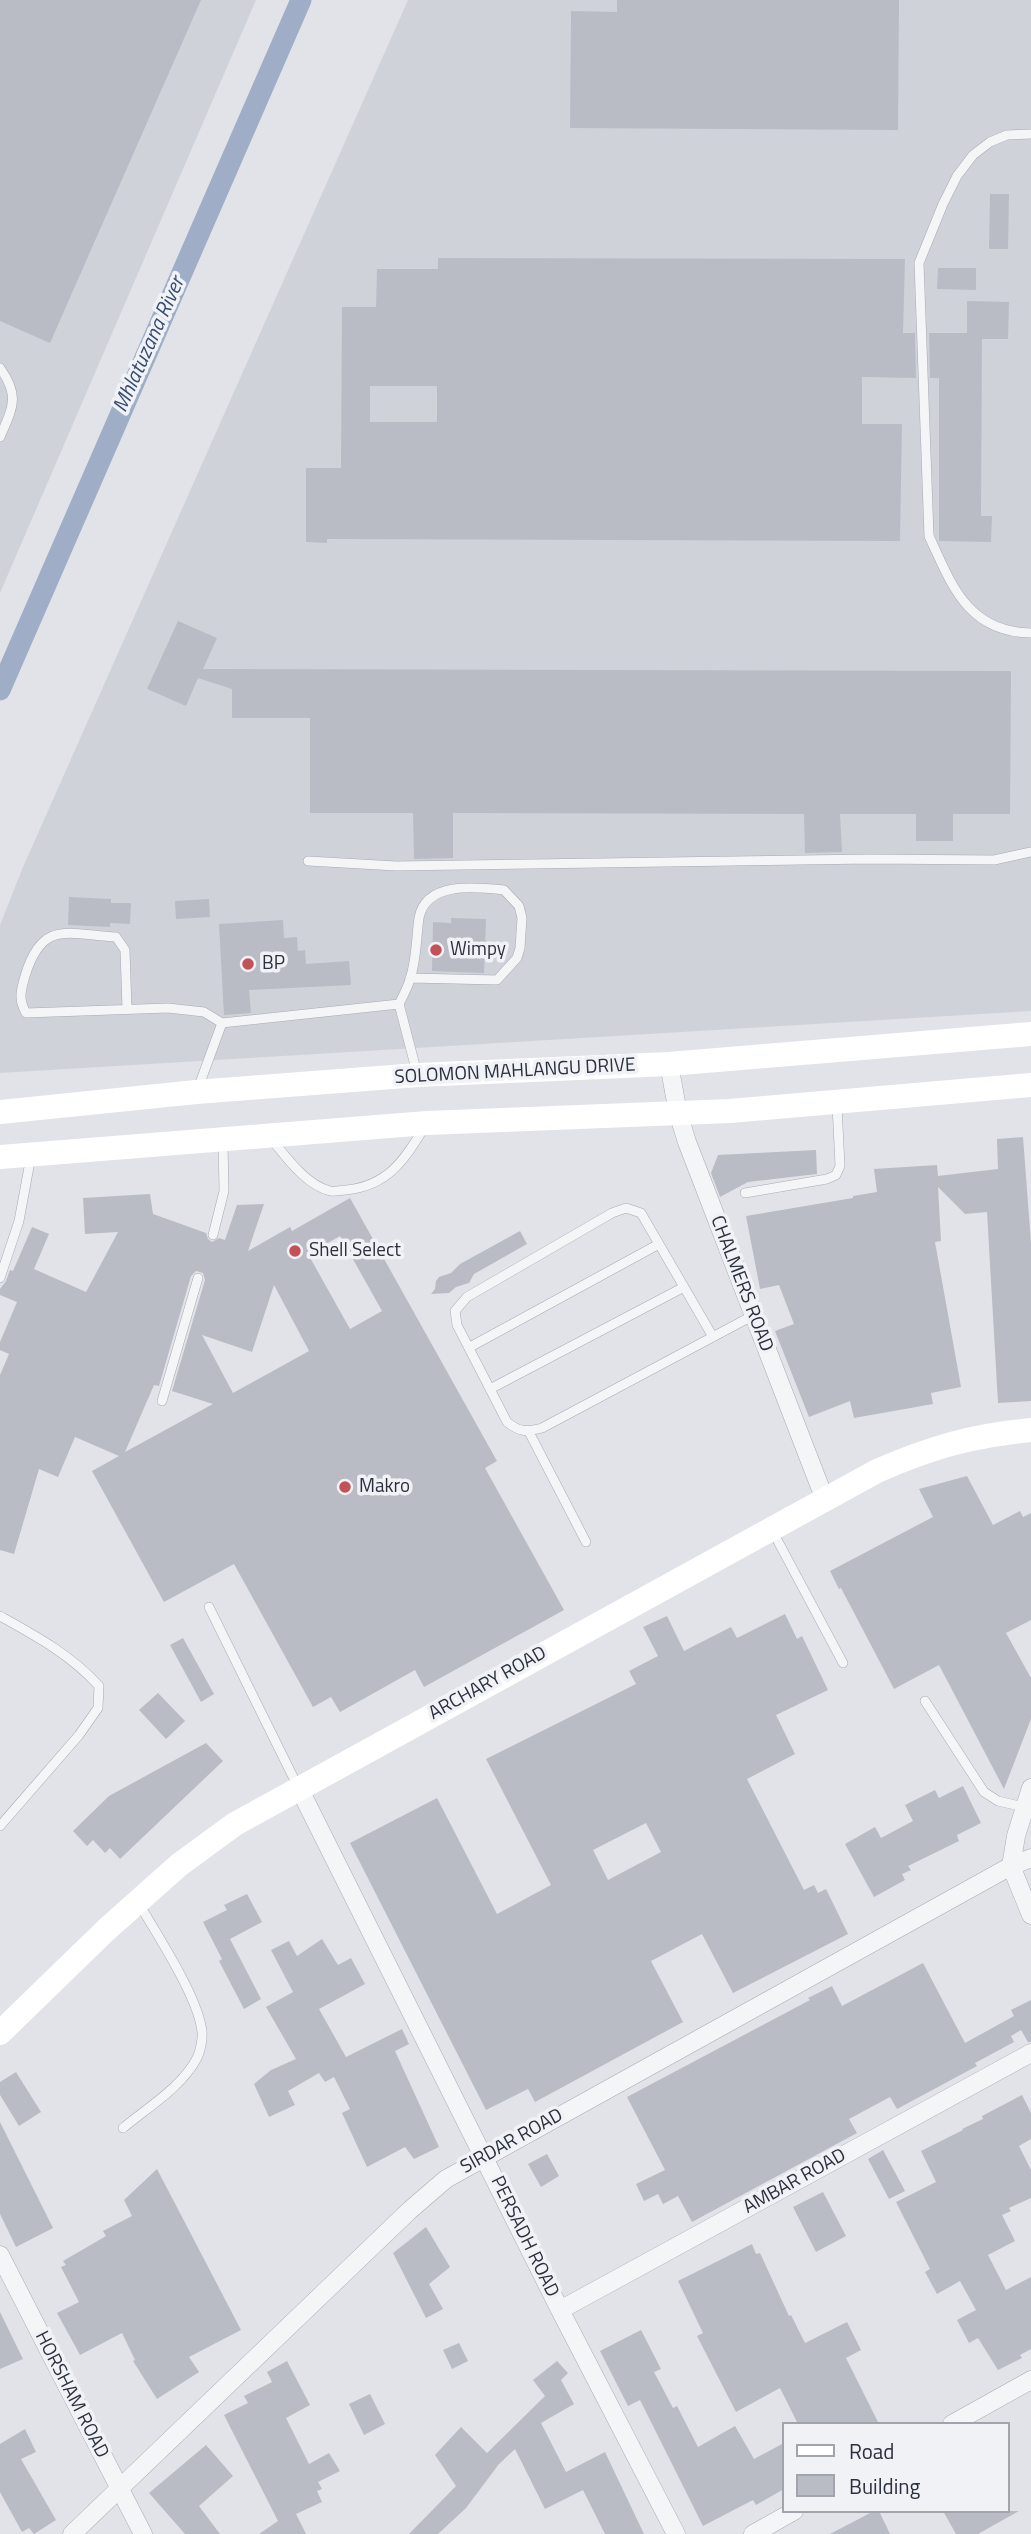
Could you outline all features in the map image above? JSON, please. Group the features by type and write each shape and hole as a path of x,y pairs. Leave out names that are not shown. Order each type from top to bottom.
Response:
{"main road":[{"name":"SOLOMON MAHLANGU DRIVE","path":"0,1112 196,1092 418,1076 669,1064 1031,1034"},
{"path":"0,1157 427,1123 836,1104 1031,1085"},
{"name":"ARCHARY ROAD","path":"0,2033 179,1865 235,1824 877,1471 925,1450 985,1435 1031,1430"}],"street":[{"name":"CHALMERS ROAD","path":"669,1064 678,1113 687,1142 825,1500"},
{"name":"PERSADH ROAD","path":"299,1788 560,2310 677,2534"},
{"path":"1031,1788 1016,1836 1011,1866 1031,1914"},
{"name":"SIRDAR ROAD","path":"72,2534 410,2210 446,2179 1011,1866 1031,1858"},
{"name":"AMBAR ROAD","path":"560,2310 1031,2053"},
{"name":"HORSHAM ROAD","path":"0,2255 138,2532"},
{"path":"956,2422 1031,2380"},
{"path":"753,2534 790,2513"}],"lane":[{"path":"1031,134 1007,135 990,142 973,155 947,195 919,263 929,536 947,577 968,606 986,624 1031,633"},
{"path":"0,368 12,384 14,406 0,437"},
{"path":"308,860 396,866 870,859 994,860 1031,852"},
{"path":"410,978 497,980 517,958 520,948 522,918 519,906 504,890 483,887 442,891 431,896 424,904 410,978 399,1004 418,1076"},
{"path":"127,1009 125,950 116,937 63,934 47,937 38,944 20,992 26,1013 127,1009 193,1010 204,1012 222,1023 399,1004"},
{"path":"196,1092 222,1023"},
{"path":"745,1193 827,1179 836,1175 840,1166 836,1104"},
{"path":"268,1136 295,1167 314,1183 330,1191 360,1188 387,1177 406,1157 427,1123"},
{"path":"213,1235 224,1191 223,1140"},
{"path":"0,1278 19,1221 32,1155"},
{"path":"713,1337 640,1213 626,1209 612,1213 467,1297 455,1311 457,1325 507,1422 518,1431 529,1432 542,1428 713,1337 754,1315"},
{"path":"470,1348 659,1244"},
{"path":"162,1401 198,1278"},
{"path":"490,1390 684,1287"},
{"path":"529,1432 586,1542"},
{"path":"772,1529 843,1663"},
{"path":"209,1607 299,1788"},
{"path":"0,1616 47,1642 84,1669 99,1686 98,1708 79,1735 0,1826"},
{"path":"925,1701 985,1792 998,1801 1024,1807"},
{"path":"123,2128 178,2083 198,2057 202,2033 192,2001 167,1950 138,1902"}],"shaded area":[{"path":"0,0 256,0 0,593"},
{"path":"408,0 1031,0 1031,1011 0,1073 0,925 23,867"}],"building":[{"path":"0,0 201,0 50,343 0,321"},
{"path":"617,0 899,0 898,130 570,128 571,11 617,12"},
{"path":"990,194 1009,194 1008,249 989,249"},
{"path":"438,258 905,259 903,333 915,333 916,378 862,377 862,424 902,424 900,541 327,539 327,543 306,542 306,468 341,468 342,307 376,307 377,269 438,269","holes":["370,386 437,386 437,422 370,422"]},
{"path":"938,268 976,268 976,290 937,289"},
{"path":"967,301 1009,302 1008,339 982,339 981,516 992,516 991,542 939,541 939,378 930,378 929,333 967,333"},
{"path":"178,621 217,638 203,669 1011,671 1010,814 953,814 953,841 916,841 916,814 840,814 842,852 805,853 804,814 453,813 453,858 414,859 413,813 310,813 310,718 232,718 232,689 198,678 186,706 147,689"},
{"path":"69,897 131,903 130,924 110,923 110,927 68,925"},
{"path":"209,899 210,917 176,919 175,901"},
{"path":"451,918 486,919 484,973 432,971 433,922 451,923"},
{"path":"283,920 284,938 297,937 298,951 305,950 306,964 349,961 351,985 249,990 251,1013 224,1015 219,924"},
{"path":"1023,1137 1031,1243 1031,1401 998,1403 987,1212 965,1214 938,1187 941,1241 935,1242 961,1387 931,1393 933,1404 854,1418 850,1401 809,1417 775,1331 794,1324 779,1285 760,1289 746,1216 877,1192 874,1169 937,1165 938,1176 998,1169 997,1139"},
{"path":"816,1150 817,1174 748,1182 720,1197 711,1173 718,1155"},
{"path":"150,1194 153,1214 206,1233 212,1242 219,1238 225,1240 237,1205 264,1204 248,1251 290,1227 292,1231 350,1198 497,1461 485,1468 564,1610 424,1687 415,1670 340,1712 331,1697 313,1707 234,1564 164,1602 92,1471 119,1456 75,1437 58,1477 39,1469 14,1554 0,1550 0,1375 9,1354 0,1350 0,1342 17,1302 0,1295 0,1289 10,1270 13,1271 32,1227 49,1234 34,1269 86,1292 118,1232 85,1234 83,1198","holes":["340,1236 382,1311 350,1329 308,1254","196,1271 203,1273 205,1280 172,1391 213,1404 125,1452 154,1385 159,1386 191,1276","274,1285 309,1351 233,1393 202,1335 252,1352"]},
{"path":"520,1231 527,1244 474,1274 469,1283 456,1287 449,1293 431,1294 439,1277 451,1273 460,1264"},
{"path":"967,1476 993,1525 1020,1511 1023,1517 1031,1513 1031,1620 1006,1633 1031,1678 1031,1719 1004,1789 939,1665 894,1689 830,1571 933,1517 919,1489"},
{"path":"785,1614 797,1639 802,1636 828,1690 776,1715 795,1754 747,1779 804,1890 814,1885 818,1893 826,1889 848,1934 733,1993 702,1934 651,1961 683,2022 535,2102 528,2089 486,2110 350,1843 437,1798 497,1914 551,1885 486,1759 636,1684 629,1671 658,1656 643,1627 667,1616 684,1651 731,1627 737,1638","holes":["646,1823 661,1852 608,1880 593,1850"]},
{"path":"183,1638 214,1694 201,1702 170,1645"},
{"path":"158,1693 185,1721 166,1739 139,1710"},
{"path":"206,1743 223,1761 120,1859 110,1848 105,1853 93,1840 87,1846 73,1831 109,1796"},
{"path":"963,1786 981,1823 957,1835 959,1841 908,1866 911,1870 902,1874 905,1880 874,1897 845,1844 875,1827 881,1838 913,1821 905,1805 935,1790 939,1798"},
{"path":"247,1894 262,1922 230,1939 261,1999 244,2009 219,1961 222,1959 203,1922 227,1910 224,1905"},
{"path":"322,1939 338,1965 351,1958 365,1984 319,2009 346,2057 402,2029 409,2044 395,2051 439,2147 414,2159 405,2147 367,2167 342,2113 350,2109 334,2077 325,2082 319,2073 288,2091 295,2105 269,2117 254,2084 271,2070 296,2059 266,2007 293,1992 271,1950 289,1941 297,1956"},
{"path":"923,1963 965,2043 1014,2016 1011,2010 1031,2000 1031,2042 1028,2042 1021,2030 1011,2036 1014,2042 975,2063 977,2066 897,2109 890,2097 849,2119 857,2133 692,2222 678,2196 663,2204 658,2194 644,2201 636,2184 665,2170 627,2097 832,1986 842,2006"},
{"path":"16,2072 41,2112 19,2126 0,2095 0,2082"},
{"path":"1022,2095 1031,2113 1031,2139 1019,2146 1031,2170 1031,2198 1009,2208 1011,2211 1002,2215 1015,2241 988,2255 1006,2290 1031,2277 1031,2349 1020,2355 1022,2358 998,2370 978,2338 969,2343 957,2320 976,2310 960,2281 937,2294 925,2272 930,2269 896,2202 936,2182 921,2151"},
{"path":"0,2122 53,2228 16,2247 0,2214"},
{"path":"883,2150 905,2191 889,2199 868,2159"},
{"path":"547,2154 559,2176 541,2187 528,2164"},
{"path":"157,2169 241,2330 189,2357 199,2372 157,2399 133,2361 135,2360 122,2333 80,2355 57,2313 79,2302 61,2267 66,2265 63,2261 106,2236 103,2231 132,2216 124,2200"},
{"path":"823,2192 846,2236 816,2252 793,2207"},
{"path":"426,2227 450,2267 429,2284 443,2309 426,2318 393,2253"},
{"path":"752,2244 756,2254 760,2253 789,2316 791,2315 805,2343 847,2322 861,2350 846,2358 878,2422 797,2422 780,2388 736,2412 697,2336 703,2333 678,2281"},
{"path":"0,2312 23,2359 0,2369"},
{"path":"641,2330 661,2369 654,2372 673,2408 677,2406 698,2447 735,2426 754,2459 782,2444 782,2490 756,2505 753,2500 703,2526 640,2400 628,2406 600,2351"},
{"path":"459,2343 468,2361 452,2369 443,2350"},
{"path":"287,2361 310,2405 286,2418 309,2464 329,2453 340,2471 318,2482 322,2489 317,2491 322,2502 296,2514 306,2534 259,2534 278,2521 224,2415 248,2403 244,2396 272,2382 267,2372"},
{"path":"557,2361 568,2373 561,2380 574,2404 541,2423 566,2472 605,2452 644,2534 605,2534 583,2490 545,2509 515,2449 499,2464 466,2508 438,2534 409,2534 456,2486 435,2455 461,2427 487,2453 545,2396 533,2380"},
{"path":"370,2394 385,2424 364,2435 349,2404"},
{"path":"25,2429 36,2452 21,2459 56,2520 34,2534 29,2528 22,2532 0,2492 0,2444"},
{"path":"206,2445 233,2476 199,2506 220,2534 185,2534 149,2493"},
{"path":"1019,2511 978,2534 956,2534 944,2513"},
{"path":"870,2513 880,2513 890,2534 830,2534"}],"waterway":[{"name":"Mhlatuzana River","path":"0,690 301,0"}],"place":[{"name":"Wimpy","path":"436,950"},
{"name":"BP","path":"248,964"},
{"name":"Shell Select","path":"295,1251"},
{"name":"Makro","path":"345,1487"}]}
